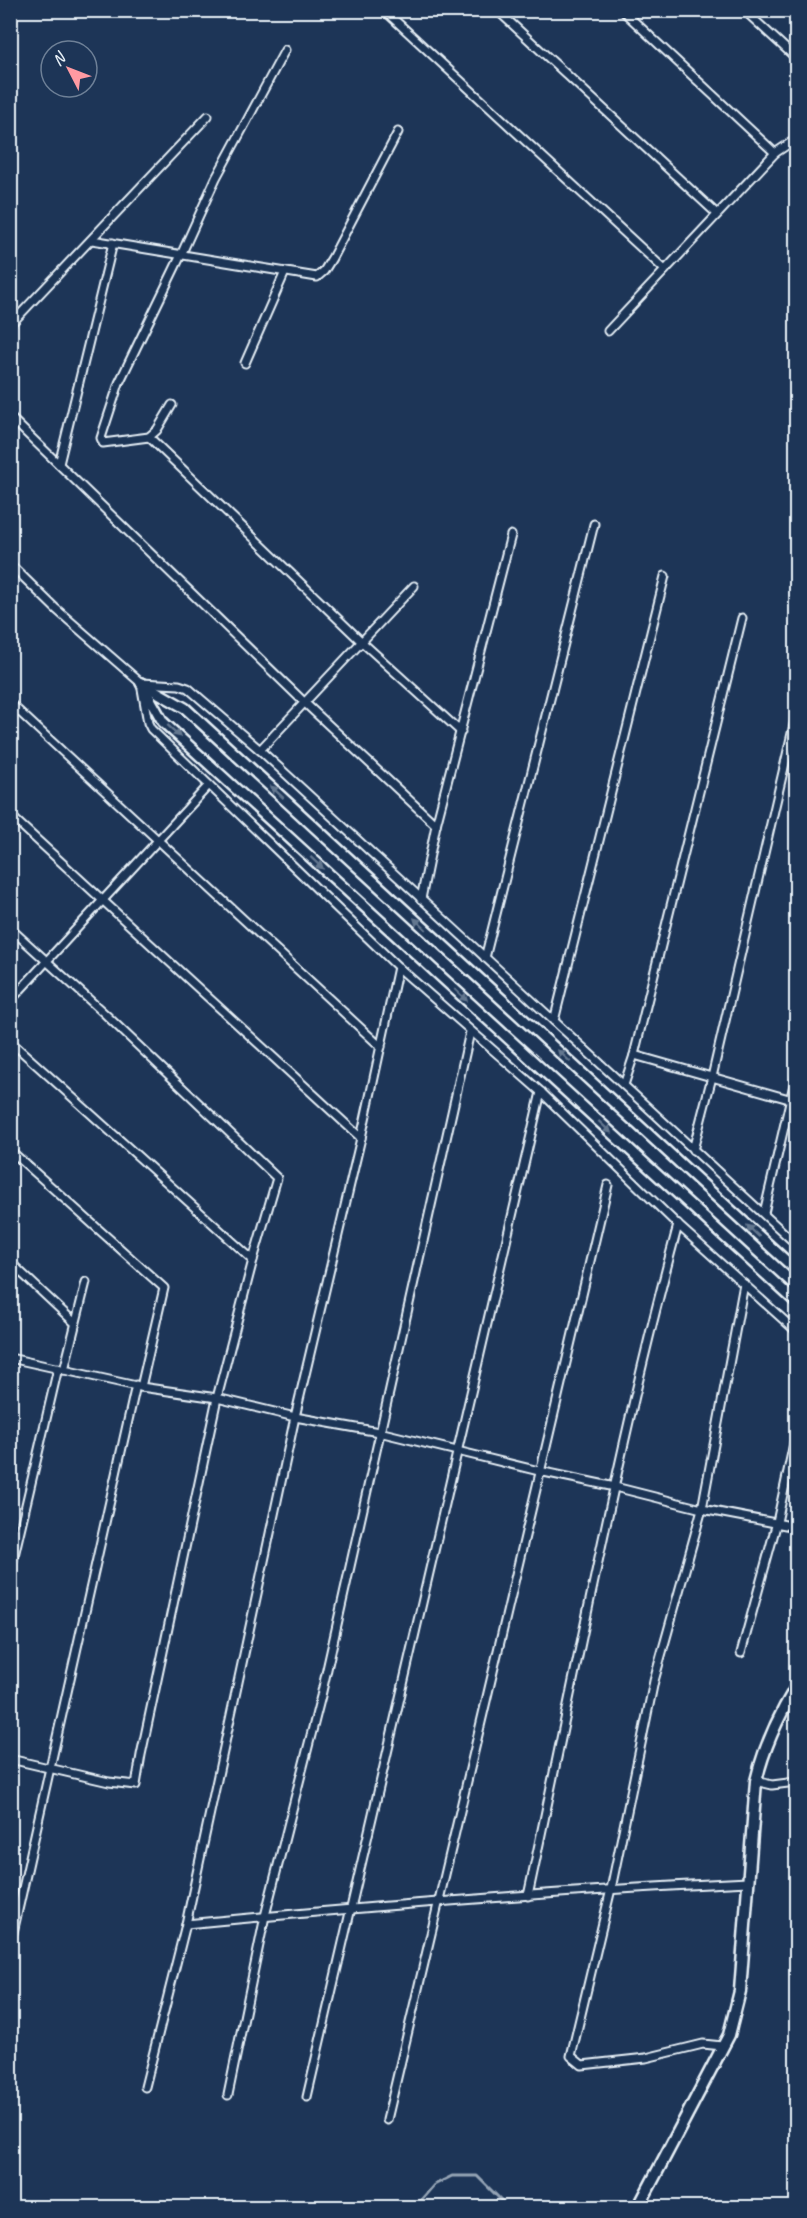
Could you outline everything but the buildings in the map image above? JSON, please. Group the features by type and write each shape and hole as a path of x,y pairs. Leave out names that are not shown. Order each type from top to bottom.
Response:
{"main road":[{"path":"638,2208 729,2035 740,1991 756,1781 762,1755 781,1712 796,1687"}],"street":[{"path":"384,10 665,270"},
{"path":"497,10 717,214"},
{"path":"622,10 776,153"},
{"path":"744,10 796,58"},
{"path":"172,405 157,430 149,438 103,443 101,438 118,383 216,178 285,50"},
{"path":"10,325 208,116"},
{"path":"93,240 317,277 324,271 398,132"},
{"path":"608,331 776,153 796,139"},
{"path":"59,464 113,243"},
{"path":"244,363 285,272"},
{"path":"10,417 305,703 436,825"},
{"path":"149,438 363,643 461,732"},
{"path":"485,958 594,524"},
{"path":"421,899 436,825 511,535"},
{"path":"10,564 56,609 141,683 185,708 796,1270"},
{"path":"554,1021 665,576"},
{"path":"260,750 363,643 414,586"},
{"path":"624,1085 634,1055 742,618"},
{"path":"141,683 179,685 188,688 260,750 796,1244"},
{"path":"141,683 151,729 398,967 541,1092 678,1225 796,1331"},
{"path":"141,683 163,722 796,1302"},
{"path":"10,703 381,1047"},
{"path":"693,1150 796,716"},
{"path":"10,1001 208,785"},
{"path":"10,815 361,1138"},
{"path":"10,928 105,1014 277,1178 217,1398 136,1785 109,1782 10,1759"},
{"path":"145,2087 186,1924 295,1417 361,1138 398,967"},
{"path":"228,2095 265,1916 321,1696 470,1032"},
{"path":"10,1041 253,1260"},
{"path":"634,1055 794,1100"},
{"path":"764,1213 794,1100 796,1076"},
{"path":"307,2097 541,1092"},
{"path":"10,1150 164,1288 139,1386 10,1946"},
{"path":"387,2120 608,1185"},
{"path":"528,1896 615,1487 661,1286 678,1225"},
{"path":"10,1262 75,1323"},
{"path":"10,1573 61,1369 86,1282"},
{"path":"722,2046 703,2044 646,2058 582,2065 571,2056 611,1889 654,1681 702,1509 744,1284"},
{"path":"10,1358 139,1386 217,1398 295,1417 379,1432 702,1509 796,1527"},
{"path":"741,1653 777,1522 796,1434"},
{"path":"756,1781 772,1785 796,1782"},
{"path":"186,1924 439,1901 748,1882"}],"waterway":[{"path":"414,2208 434,2185 452,2176 477,2176 509,2208"}]}
